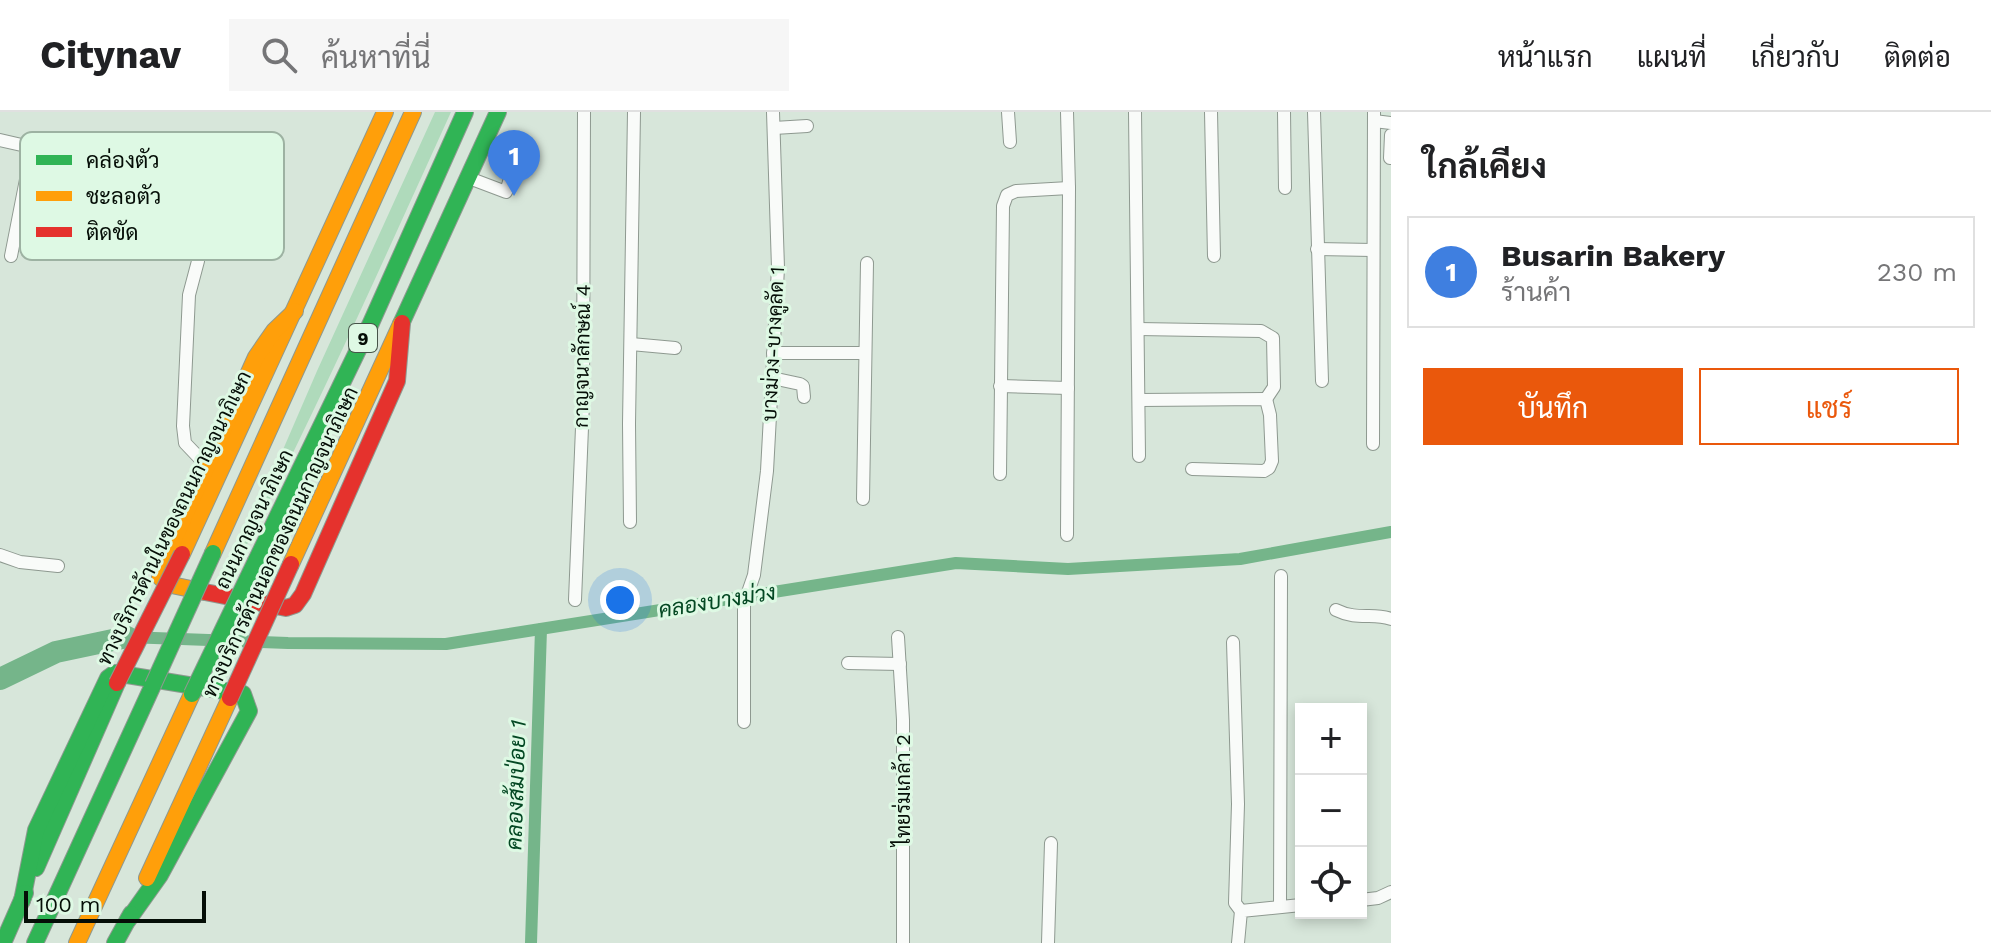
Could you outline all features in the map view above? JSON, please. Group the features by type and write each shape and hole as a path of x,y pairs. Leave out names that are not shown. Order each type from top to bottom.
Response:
{"main road":[{"name":"ทางบริการด้านในของถนนกาญจนาภิเษก","path":"3,943 117,683 182,554 385,112"},
{"name":"ถนนกาญจนาภิเษก","path":"35,943 413,112"},
{"name":"ถนนกาญจนาภิเษก","path":"77,943 192,694 371,323 465,112"},
{"name":"ทางบริการด้านนอกของถนนกาญจนาภิเษก","path":"115,943 498,112"},
{"path":"295,311 274,331 256,357 162,566 160,577 167,584 286,608 295,605 303,594 397,381 402,323"},
{"path":"22,901 36,830 108,678 115,673 243,694 249,711 160,875 128,920"}],"street":[{"name":"กาญจนาลักษณ์ 4","path":"575,600 583,403 584,112"},
{"path":"630,522 634,112"},
{"name":"บางม่วง-บางคูลัด 1","path":"744,722 744,604 754,575 767,471 778,268 773,112"},
{"path":"1008,112 1010,142"},
{"path":"1067,112 1067,535"},
{"path":"1135,112 1139,456"},
{"path":"1211,112 1214,256"},
{"path":"1284,112 1285,188"},
{"path":"1314,112 1322,381"},
{"path":"1373,444 1374,117 1391,123"},
{"path":"774,128 807,126"},
{"path":"1374,157 1390,158 1391,135"},
{"path":"0,140 20,145"},
{"path":"469,178 506,192 514,165"},
{"path":"1000,474 1003,206 1007,195 1016,191 1069,188"},
{"path":"11,256 20,210"},
{"path":"1317,249 1373,250"},
{"path":"198,261 189,295 183,426 185,443 206,465"},
{"path":"863,499 867,263"},
{"path":"1138,329 1261,331 1273,338 1274,387 1266,399 1270,415 1272,461 1269,468 1264,471 1192,469"},
{"path":"631,344 675,348"},
{"path":"773,353 865,353"},
{"path":"772,378 800,384 804,397"},
{"path":"1000,386 1068,388"},
{"path":"1140,400 1266,399"},
{"path":"0,555 20,562 58,566"},
{"path":"1280,907 1281,576"},
{"path":"1336,610 1358,617 1385,616 1391,619"},
{"name":"ไทยร่มเกล้า 2","path":"898,637 903,720 903,943"},
{"path":"1233,642 1238,804 1235,903 1241,911 1238,943"},
{"path":"848,663 900,664"},
{"path":"1048,943 1051,843"},
{"path":"1367,899 1391,892"},
{"path":"1241,911 1295,906"}],"green space":[{"path":"435,112 451,112 320,396 237,564 234,563 317,371"}],"waterway":[{"name":"คลองบางม่วง","path":"127,637 288,643 446,644 956,563 1068,569 1240,559 1391,532"},
{"name":"คลองส้มป่อย 1","path":"531,943 541,629"},
{"name":"คลองบางม่วง","path":"0,679 56,652 127,637"}],"traffic: fast":[{"path":"256,561 371,323 465,112"},
{"path":"401,324 498,112"},
{"path":"153,685 213,553"},
{"path":"192,694 256,561"},
{"path":"22,901 36,830 108,678 115,673 243,694 249,711 160,875 128,920"},
{"path":"36,868 117,683"},
{"path":"35,943 153,685"},
{"path":"3,943 25,893"},
{"path":"115,943 131,914"}],"traffic: slow":[{"path":"182,554 385,112"},
{"path":"213,553 413,112"},
{"path":"205,592 167,584 160,577 162,566 256,357 274,331 295,311"},
{"path":"291,564 401,324"},
{"path":"77,943 192,694"},
{"path":"147,878 230,698"}],"traffic: jam":[{"path":"205,592 286,608 295,605 303,594 397,381 402,323"},
{"path":"117,683 182,554"},
{"path":"230,698 291,564"}],"place":[{"name":"Busarin Bakery","path":"514,196"}]}
